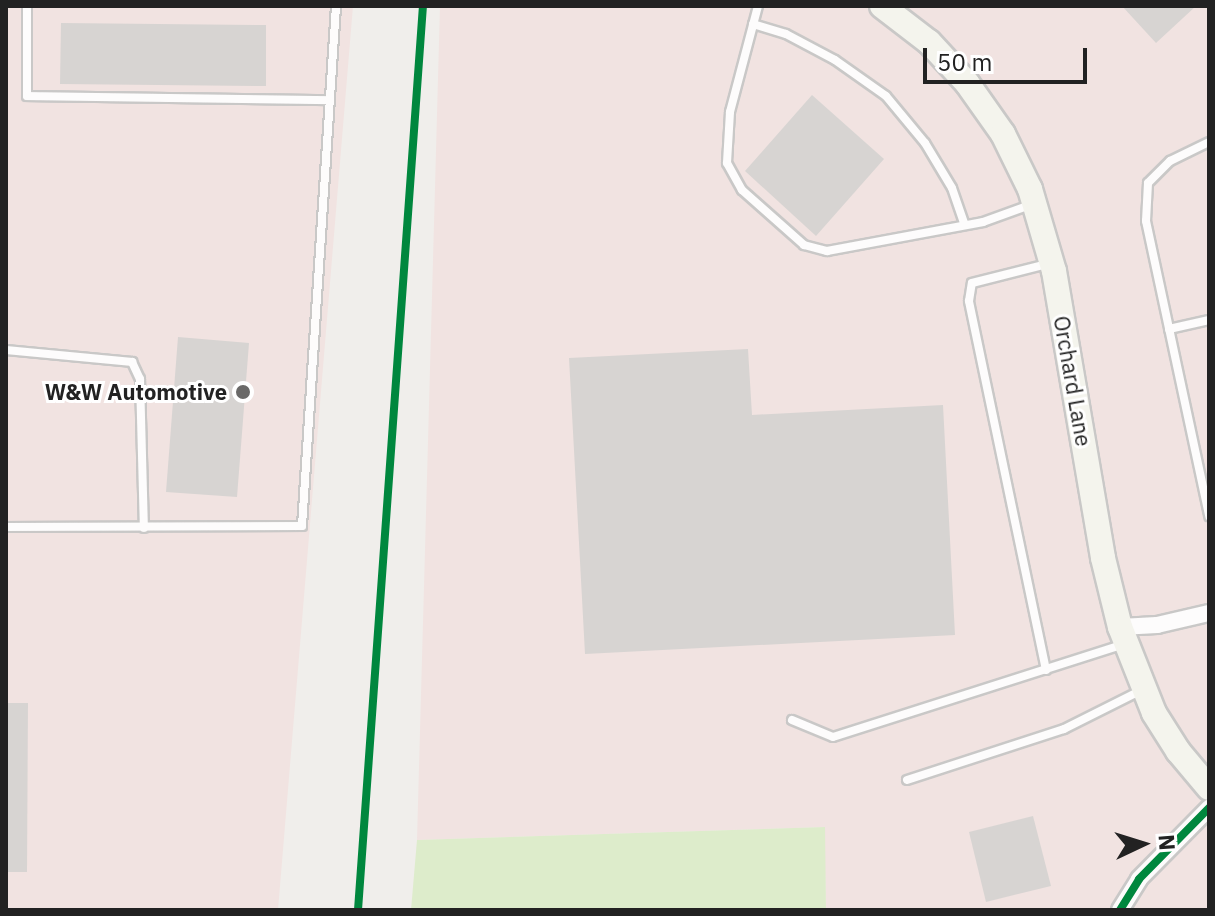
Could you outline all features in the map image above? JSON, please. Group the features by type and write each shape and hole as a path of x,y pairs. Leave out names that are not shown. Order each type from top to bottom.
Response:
{"main road":[{"name":"Orchard Lane","path":"882,6 929,42 974,92 1003,134 1035,203 1052,263 1103,558 1123,636 1143,689 1178,751 1209,788"}],"street":[{"path":"1123,636 1209,613"},
{"path":"1120,910 1139,879 1209,808"}],"lane":[{"path":"27,6 27,96 330,100"},
{"path":"6,527 302,526 336,6"},
{"path":"758,6 730,112 727,163 742,190 804,245 827,251 965,225 1035,203"},
{"path":"753,24 786,34 835,60 886,96 925,143 952,188 965,225"},
{"path":"1209,142 1170,161 1148,183 1146,221 1209,516"},
{"path":"1046,670 969,301 972,283 1052,263"},
{"path":"1169,329 1209,320"},
{"path":"6,350 132,362 140,379 144,528"},
{"path":"792,720 833,737 1046,670 1123,636"},
{"path":"907,780 1064,729 1143,689"}],"shaded area":[{"path":"6,6 353,6 278,910 6,910"},
{"path":"440,6 1209,6 1209,910 826,910 824,827 417,840"}],"green space":[{"path":"825,827 826,910 411,910 417,840"}],"building":[{"path":"1122,6 1196,6 1156,43"},
{"path":"61,23 266,25 266,86 60,84"},
{"path":"812,95 884,159 816,236 745,171"},
{"path":"178,337 249,343 237,497 166,492"},
{"path":"748,349 752,415 943,405 955,635 585,654 569,358"},
{"path":"6,703 28,703 27,872 6,872"},
{"path":"1033,816 1051,886 986,902 969,832"}],"cycle path":[{"path":"358,910 423,6"},
{"path":"1120,910 1139,879 1209,808"}],"place":[{"name":"W&W Automotive","path":"243,392"}]}
